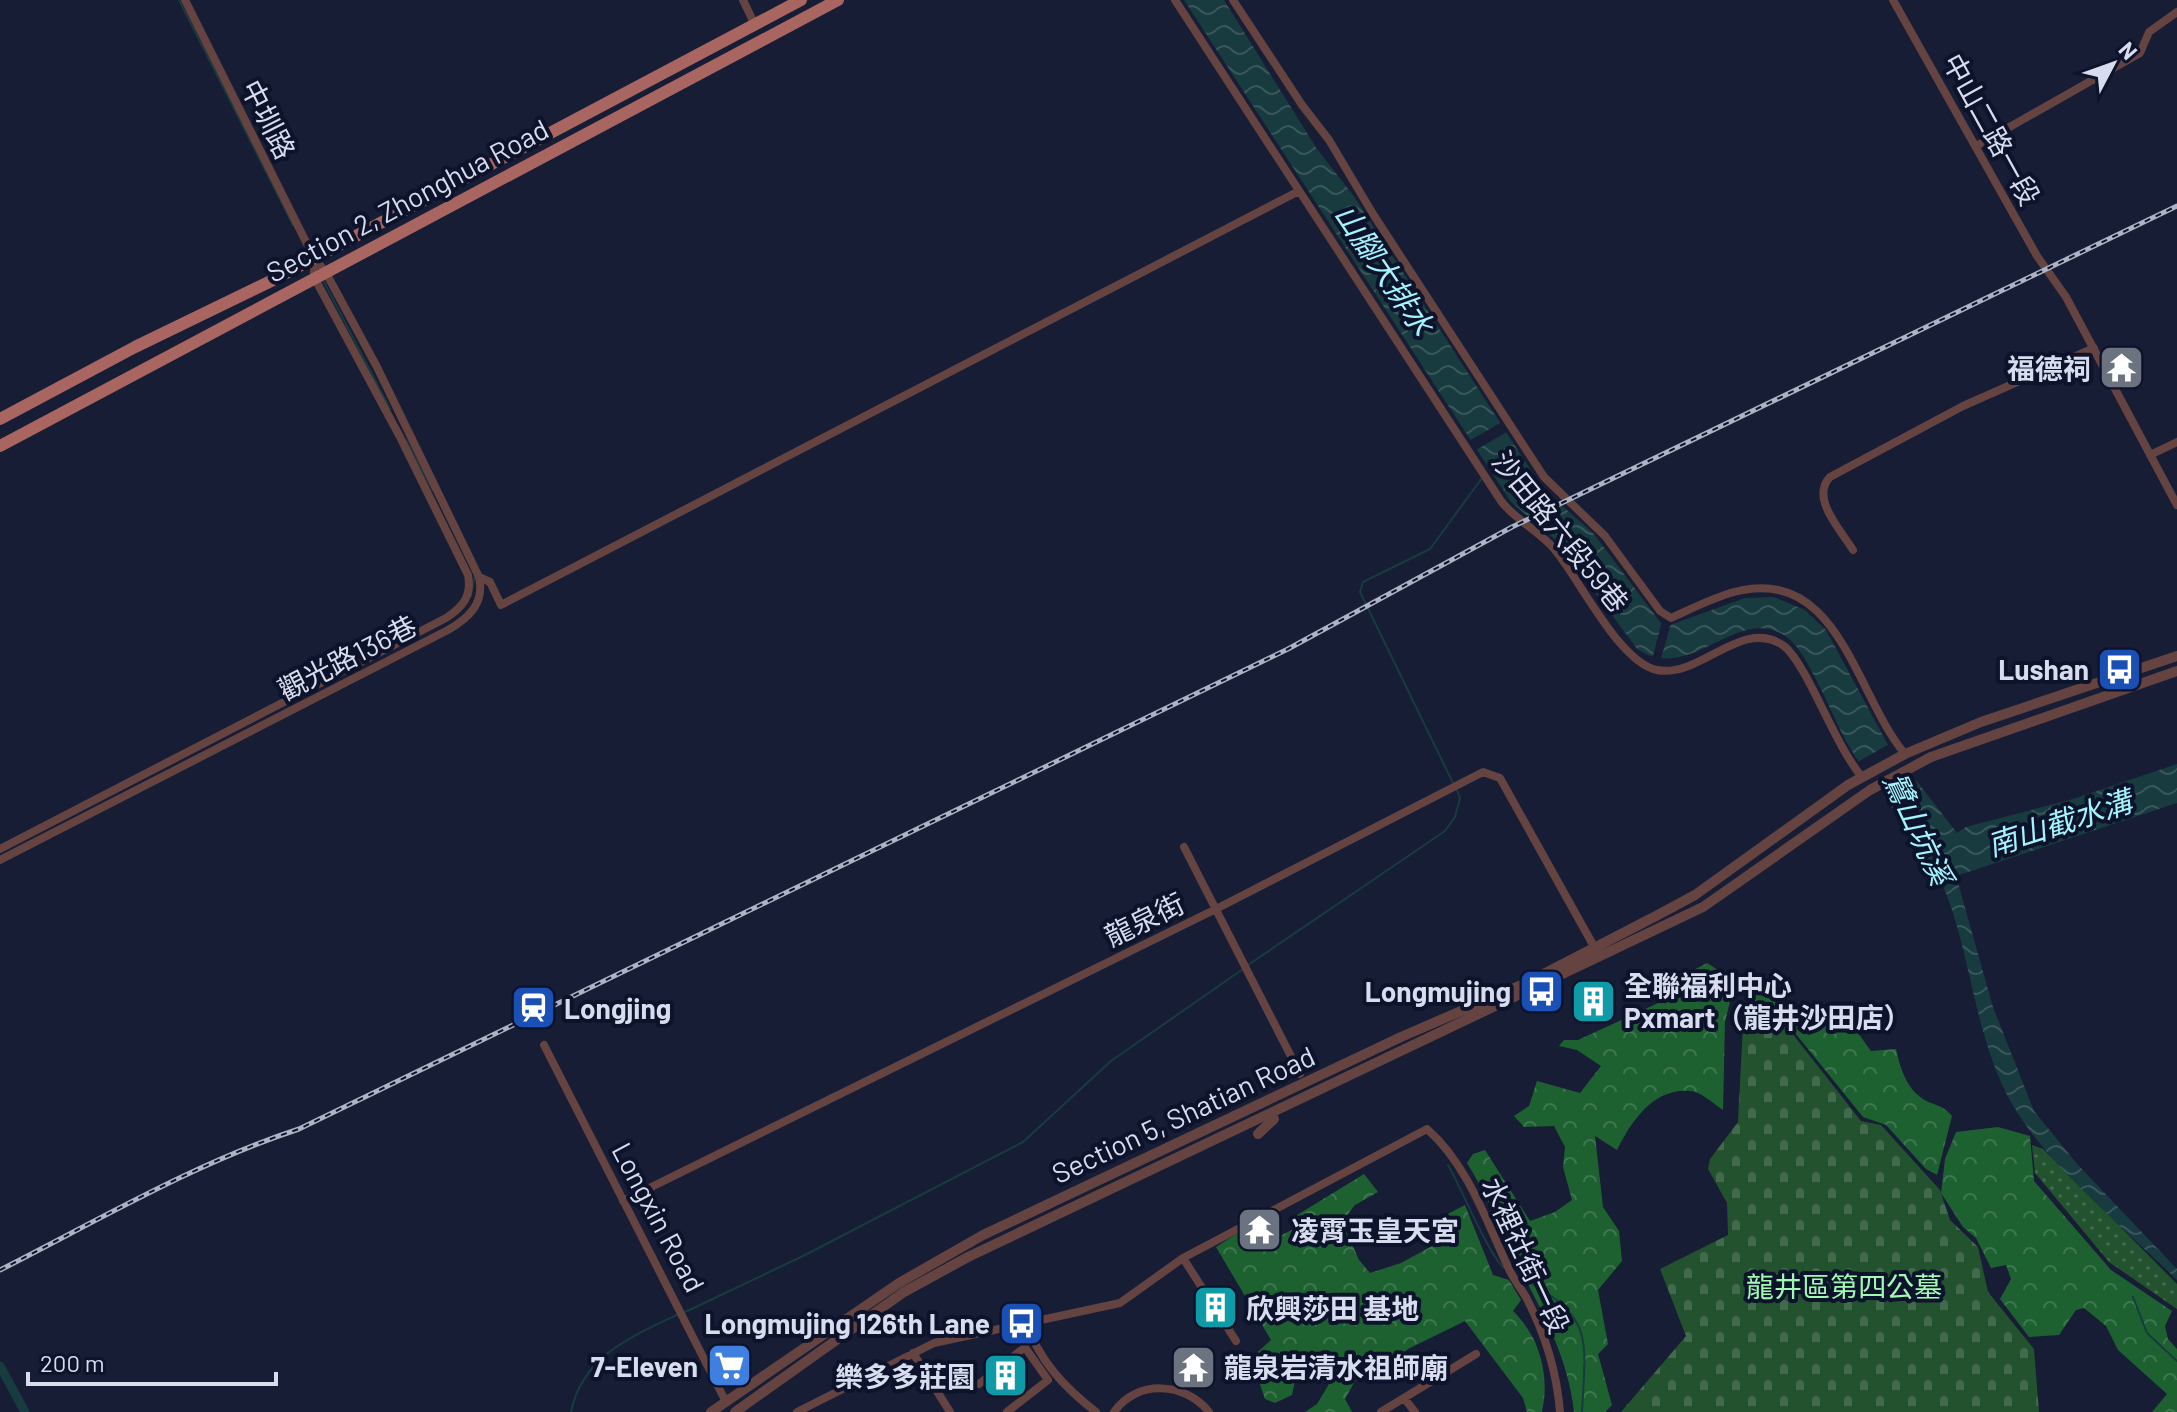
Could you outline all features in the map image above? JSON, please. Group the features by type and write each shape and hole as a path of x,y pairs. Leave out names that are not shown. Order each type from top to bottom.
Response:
{"main road":[{"name":"Section 2, Zhonghua Road","path":"0,419 314,258 801,0"},
{"name":"Section 2, Zhonghua Road","path":"0,446 838,0"},
{"path":"624,93 633,109"}],"street":[{"name":"中圳路","path":"185,0 314,258 319,274"},
{"path":"743,0 755,25"},
{"name":"沙田路六段59巷","path":"1175,0 1506,507 1554,548 1629,653 1661,671 1701,660 1751,638 1776,642 1792,655 1839,747 1862,777"},
{"path":"1233,0 1302,105 1329,140 1378,222 1548,482 1600,532 1667,617 1732,592 1751,589 1785,592 1812,606 1836,632 1882,721 1904,755"},
{"name":"中山二路一段","path":"1893,0 1978,145 2037,256 2066,297 2177,505"},
{"path":"1978,145 2140,53 2149,32 2177,12"},
{"path":"319,274 377,367 479,577 490,582 501,605 1299,191"},
{"path":"0,849 446,618 466,600 470,587 468,575 319,274"},
{"path":"1853,550 1821,498 1822,485 1830,477 1927,425 2094,348"},
{"path":"2150,455 2177,442"},
{"name":"觀光路136巷","path":"0,860 462,622 475,608 479,577"},
{"name":"Section 5, Shatian Road","path":"711,1412 727,1407 983,1235 1259,1105 1302,1081 1528,982 1695,895 1862,777 1904,755 1981,722 2177,656"},
{"name":"Section 5, Shatian Road","path":"735,1412 907,1285 1264,1119 1334,1083 1484,1018 1703,907 1870,790 1909,769 1978,739 2177,671"},
{"name":"龍泉街","path":"623,1201 1214,910 1483,772 1500,778 1600,957"},
{"path":"1184,847 1307,1091 1264,1119 1258,1134 1268,1123 1309,1102 1334,1083"},
{"path":"1484,1018 1486,1005 1528,982"},
{"path":"1411,1048 1460,1019 1458,1011"},
{"name":"Longxin Road","path":"544,1045 727,1407"},
{"name":"水裡社街一段","path":"1183,1258 1427,1129 1445,1145 1464,1174 1511,1275 1527,1298 1558,1384 1560,1412"},
{"path":"1090,1183 1096,1198"},
{"path":"797,1412 948,1338 1114,1305 1183,1258 1236,1341"},
{"path":"1026,1321 1049,1367 1069,1392 1096,1412"},
{"path":"1007,1412 1048,1380 1025,1347 1016,1323"},
{"path":"979,1384 1025,1347"},
{"path":"913,1353 950,1412"},
{"path":"1381,1412 1476,1354"},
{"path":"1114,1412 1128,1396 1151,1387 1189,1393 1209,1412"},
{"path":"1404,1398 1415,1412"}],"green space":[{"path":"1707,963 1735,981 1725,1022 1723,1110 1695,1092 1677,1091 1645,1108 1617,1150 1595,1136 1603,1207 1619,1231 1622,1261 1598,1290 1608,1344 1598,1354 1612,1405 1605,1412 1574,1412 1566,1372 1553,1335 1467,1163 1473,1154 1485,1150 1530,1221 1555,1212 1572,1200 1563,1167 1565,1147 1554,1126 1524,1127 1514,1116 1529,1106 1537,1081 1580,1093 1601,1066 1577,1050 1559,1046 1564,1040 1578,1040 1667,999 1684,975"},
{"path":"1749,988 1844,1031 1858,1033 1871,1051 1896,1049 1911,1088 1952,1116 1937,1175 1926,1169 1886,1125 1863,1117 1783,1018 1745,1001"},
{"name":"龍井區第四公墓","path":"1744,1005 1784,1023 1861,1121 1881,1125 1940,1190 1950,1220 1978,1247 1988,1292 2034,1349 2039,1412 1621,1412 1686,1336 1660,1269 1728,1235 1727,1203 1708,1169 1710,1159 1738,1122"},
{"path":"1998,1127 2030,1136 2034,1181 2111,1270 2172,1311 2165,1326 2168,1339 2177,1349 2177,1412 2152,1412 2167,1394 2118,1350 2106,1326 2084,1308 2076,1310 2059,1335 2029,1337 2000,1299 2011,1279 2006,1265 1991,1268 1976,1238 1963,1227 1941,1193 1945,1159 1956,1132"},
{"path":"2032,1145 2043,1149 2177,1284 2177,1309 2109,1262 2035,1173"},
{"path":"1364,1174 1378,1192 1355,1205 1342,1222 1359,1260 1370,1273 1401,1263 1443,1240 1440,1218 1465,1205 1493,1275 1509,1280 1521,1300 1513,1311 1530,1333 1541,1358 1545,1385 1542,1412 1527,1412 1523,1398 1465,1321 1408,1349 1382,1372 1355,1381 1345,1399 1352,1412 1305,1412 1317,1404 1329,1384 1306,1376 1295,1381 1292,1395 1275,1403 1265,1399 1251,1358 1271,1340 1216,1247 1238,1233 1250,1250 1294,1229 1294,1217"}],"water":[{"path":"1184,0 1224,0 1317,149 1353,195 1543,489 1593,533 1661,623 1670,625 1745,598 1774,597 1805,610 1826,630 1887,743 1957,833 1966,827 2073,799 2177,764 2177,803 1956,876 1993,1007 2034,1111 2078,1165 2177,1269 2177,1280 2066,1173 2012,1104 1990,1054 1955,921 1938,875 1857,759 1812,671 1796,647 1789,639 1771,629 1752,629 1677,657 1657,658 1637,649 1558,542 1511,502"}],"pier":[{"path":"1502,422 1508,431 1476,450 1469,441"},
{"path":"1662,621 1671,623 1660,662 1652,660"},
{"path":"1891,743 1921,778 1880,799 1856,763"}],"waterway":[{"path":"179,0 293,225"},
{"path":"323,280 390,409"},
{"path":"406,440 433,491"},
{"path":"1453,783 1360,592 1363,582 1430,549 1482,478"},
{"path":"471,596 475,575"},
{"path":"1248,965 1445,831 1455,817 1460,798 1456,788"},
{"path":"683,1313 803,1256 1023,1142 1111,1061 1243,969"},
{"path":"1448,1165 1483,1236 1504,1268"},
{"path":"1519,1276 1561,1304 1580,1330 1584,1345 1582,1412"},
{"path":"2133,1297 2147,1333 2177,1361"},
{"path":"571,1412 586,1377 610,1351 677,1315"},
{"path":"0,1366 25,1412"}],"railway":[{"path":"0,1270 184,1176 299,1129 1288,649 1512,527 2177,206"}],"place":[{"name":"福德祠","path":"2122,368"},
{"name":"Lushan","path":"2120,669"},
{"name":"Longmujing","path":"1542,991"},
{"name":"全聯福利中心 Pxmart（龍井沙田店）","path":"1593,1001"},
{"name":"Longjing","path":"533,1008"},
{"name":"凌霄玉皇天宮","path":"1260,1230"},
{"name":"欣興莎田 基地","path":"1215,1308"},
{"name":"Longmujing 126th Lane","path":"1021,1323"},
{"name":"7-Eleven","path":"729,1366"},
{"name":"龍泉岩清水祖師廟","path":"1193,1367"},
{"name":"樂多多莊園","path":"1006,1376"}],"water label":[{"name":"山腳大排水","path":"1385,269"},
{"name":"南山截水溝","path":"2059,822"},
{"name":"鷺山坑溪","path":"1919,828"}]}
